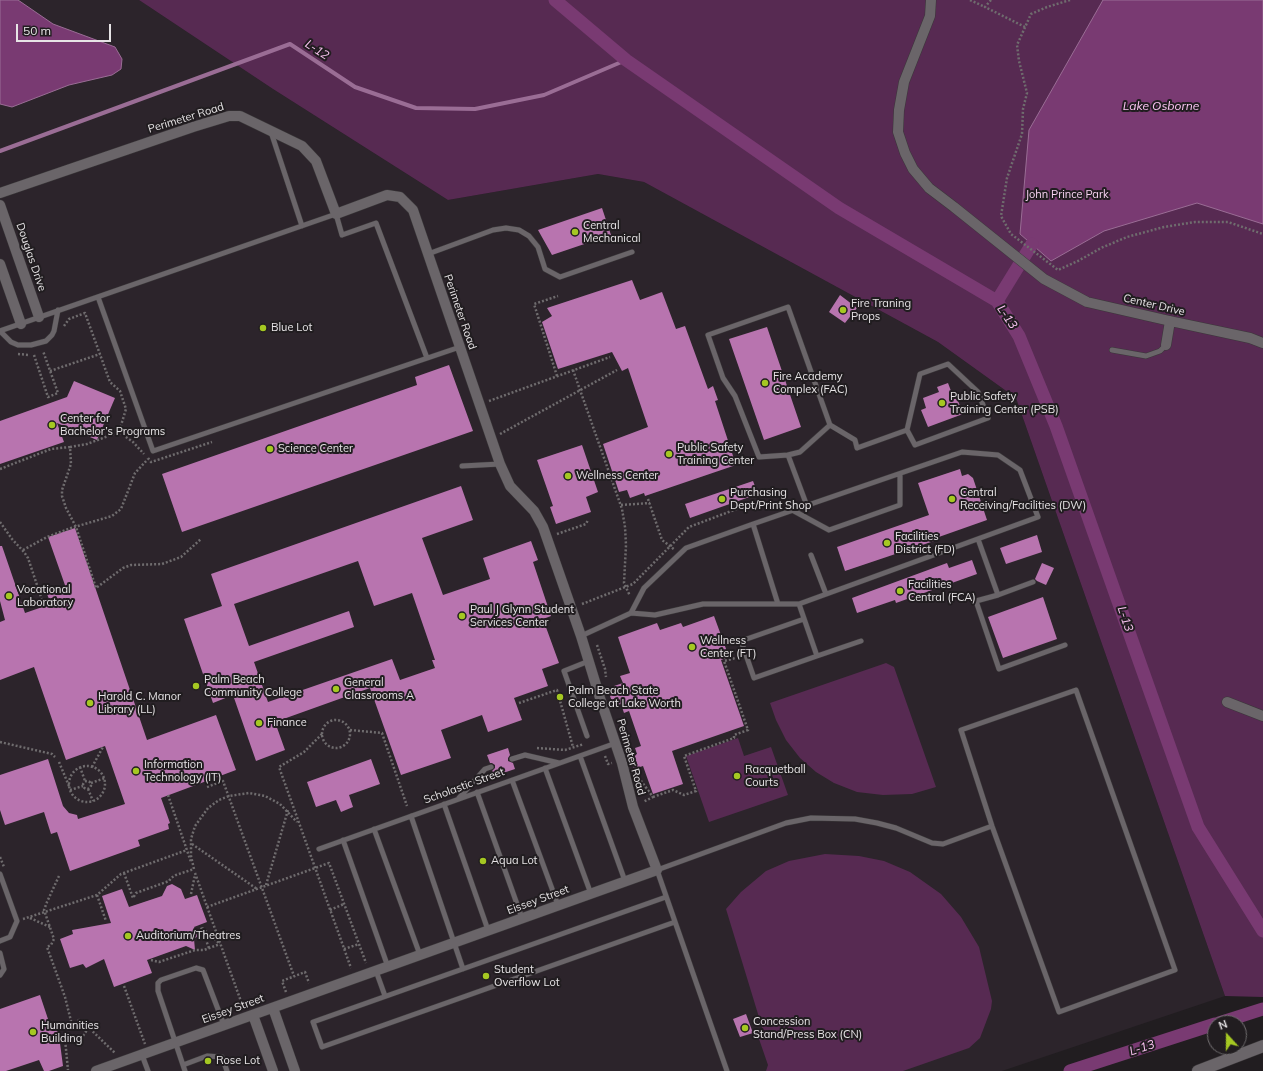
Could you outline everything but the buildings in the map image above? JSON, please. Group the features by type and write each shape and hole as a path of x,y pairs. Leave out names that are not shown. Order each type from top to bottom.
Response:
{"street":[{"name":"Center Drive","path":"931,0 930,16 904,82 899,110 898,132 905,153 913,169 929,188 1044,278 1087,302 1250,338 1263,343"},
{"name":"Perimeter Road","path":"0,192 193,127 229,116 240,116 302,146 316,161 336,214 387,195 400,197 412,210 500,464 510,486 534,511 543,527 616,743 633,807 657,870"},
{"name":"Douglas Drive","path":"0,205 39,317"},
{"path":"0,264 20,324"},
{"path":"1166,345 1170,321"},
{"path":"1227,702 1263,716"},
{"name":"Eissey Street","path":"96,1071 107,1069 145,1053 657,870"},
{"path":"273,1008 295,1071"},
{"path":"252,1015 273,1071"},
{"path":"1198,1071 1263,1046"}],"lane":[{"path":"271,131 302,226"},
{"path":"58,310 54,331 46,341 31,345 18,345 11,342 0,331 58,310 336,214 342,235 376,222 427,358"},
{"path":"428,254 493,230 506,228 519,230 529,236 538,247 545,269 560,277 632,252"},
{"path":"98,297 153,451 460,347"},
{"path":"830,425 800,452 759,457 735,396 723,378 708,335 788,307 830,425 855,440 858,448 907,430"},
{"path":"1112,350 1146,356 1160,351 1166,345"},
{"path":"948,364 978,392 988,418 915,444 907,430 920,374 948,364"},
{"path":"581,636 631,613 655,616 702,604 799,604 1038,518 1020,470 998,455 962,452 686,548 644,588 631,613"},
{"path":"788,454 807,506"},
{"path":"462,466 500,464"},
{"path":"794,511 829,530 900,505 900,474"},
{"path":"753,524 778,604"},
{"path":"978,539 998,594"},
{"path":"812,555 826,594"},
{"path":"1033,582 976,601 999,668 1065,645"},
{"path":"799,604 817,656"},
{"path":"804,619 741,641 754,678 861,641"},
{"path":"587,736 564,671 589,661"},
{"path":"1076,690 1175,970 1059,1012 992,826 961,730 1076,690"},
{"name":"Scholastic Street","path":"319,849 616,743"},
{"path":"512,759 525,755 560,763"},
{"path":"580,756 625,881"},
{"path":"458,799 485,769 491,767"},
{"path":"545,768 591,894"},
{"path":"512,780 558,905"},
{"path":"477,792 522,918"},
{"path":"444,804 488,930"},
{"path":"411,816 463,969"},
{"name":"Eissey Street","path":"657,870 786,823 811,818 855,819 877,823 896,828 932,843 943,844 992,826"},
{"path":"374,829 420,955"},
{"path":"343,840 388,966"},
{"path":"657,870 727,1071"},
{"path":"0,874 17,921 10,937 0,941"},
{"path":"666,897 313,1022 322,1047 675,922"},
{"path":"0,953 4,968 0,975"},
{"path":"185,1071 158,991 158,983 162,980 196,968 203,970 224,1025"},
{"path":"376,970 385,996"},
{"path":"145,1053 148,1071"},
{"path":"183,1065 207,1056 222,1057 227,1071"}],"path":[{"path":"970,0 1025,27"},
{"path":"985,7 990,0"},
{"path":"1070,0 1031,14 1017,45 1019,61 1027,93 1023,109 1022,134 1008,178 1001,216 1011,234 1058,270 1101,248 1127,237 1164,226 1196,222 1228,222 1263,234"},
{"path":"558,296 534,304 558,376"},
{"path":"63,329 69,319 85,313 110,382 120,391 126,409 119,432"},
{"path":"12,353 34,355 45,350 50,371 58,393 48,397 34,355"},
{"path":"50,371 100,354"},
{"path":"489,401 610,357"},
{"path":"573,370 620,505 625,527 626,545 624,583 634,607"},
{"path":"500,434 617,370"},
{"path":"0,469 51,449 87,444 119,432"},
{"path":"119,432 133,442 151,462 216,440"},
{"path":"70,447 71,464 62,490 62,496 66,508 76,527 96,588 123,568 131,565 162,564 182,556 201,539"},
{"path":"23,550 47,537 112,516 121,509 135,473 148,459"},
{"path":"648,499 662,540 680,554"},
{"path":"620,505 650,503"},
{"path":"582,604 633,584 689,527 742,507"},
{"path":"557,534 586,524 588,520"},
{"path":"0,522 28,558 42,600"},
{"path":"640,803 673,790 684,795 696,790 684,756 734,738 734,735 748,730 724,662 746,655"},
{"path":"519,703 557,690 573,747"},
{"path":"322,734 323,739 329,746 338,748 347,744 350,740 350,730 345,723 337,720 328,723 322,734 304,752 278,767 351,968"},
{"path":"350,730 382,733 407,806"},
{"path":"0,742 52,754 55,757"},
{"path":"536,748 565,750 586,743"},
{"path":"92,767 103,747"},
{"path":"59,762 70,786"},
{"path":"80,767 85,781 83,786"},
{"path":"80,767 92,767 101,772 105,778 106,785 98,798 93,801 83,802 78,800 70,790 72,774 80,767"},
{"path":"634,770 654,798"},
{"path":"85,781 89,781 90,783 105,778"},
{"path":"207,787 223,781 294,976"},
{"path":"88,789 91,786 90,783"},
{"path":"70,790 83,786 84,788 88,789 93,801"},
{"path":"194,869 191,844 193,832 203,814 213,804 229,796 244,793 260,794 276,800 288,810 299,824"},
{"path":"168,795 243,1007"},
{"path":"266,886 288,810"},
{"path":"191,844 257,889"},
{"path":"21,920 97,895 120,874 187,850"},
{"path":"207,907 329,863 366,963"},
{"path":"124,873 133,898 136,893 170,881 171,878 176,875 194,869"},
{"path":"191,894 195,873"},
{"path":"59,876 46,902 44,910 54,939 51,945 47,947 65,997 72,1025 79,1020 115,1053"},
{"path":"97,895 106,921"},
{"path":"330,910 344,904"},
{"path":"29,917 50,927"},
{"path":"209,948 201,927 220,944"},
{"path":"151,960 158,962 195,950 204,950 220,944"},
{"path":"344,949 359,944"},
{"path":"286,992 282,981 294,976 305,972 309,983"},
{"path":"124,986 145,1053"},
{"path":"68,1070 65,1039 70,1035 76,1037 83,1036 87,1033 86,1026"}],"shaded area":[{"name":"Palm Beach State College at Lake Worth","path":"0,0 139,0 273,89 448,200 598,174 644,182 938,342 1016,398 1225,996 1002,1071 0,1071"}],"green space":[{"name":"John Prince Park","path":"139,0 1263,0 1263,997 1225,996 1016,398 938,342 644,182 598,174 448,200 273,89"},
{"path":"886,663 894,667 936,787 912,794 883,795 857,792 834,783 816,772 800,758 786,740 776,720 770,703"},
{"name":"Racquetball Courts","path":"738,738 744,756 771,747 788,795 709,822 686,756"},
{"path":"825,854 859,856 884,861 910,872 941,894 961,917 979,947 992,1001 991,1009 980,1038 969,1048 903,1071 766,1071 768,1065 759,1039 765,1037 726,909 741,892 766,871 789,861"}],"water":[{"path":"0,0 18,0 53,24 115,47 122,59 121,69 112,75 69,85 12,107 0,104"},
{"name":"Lake Osborne","path":"1103,0 1263,0 1263,224 1197,203 1104,231 1051,261 1020,234 1029,130"}],"waterway":[{"name":"L-13","path":"555,0 626,60 839,208 997,301 1019,336 1056,426 1198,827 1263,931"},
{"name":"L-12","path":"0,151 290,44 355,87 416,108 475,109 544,95 626,60"},
{"path":"997,301 1032,244"},
{"name":"L-13","path":"1244,1015 1263,1009"},
{"name":"L-13","path":"1070,1071 1207,1027"}],"place":[{"name":"Central Mechanical","path":"575,232"},
{"name":"Fire Traning Props","path":"843,310"},
{"name":"Blue Lot","path":"263,328"},
{"name":"Fire Academy Complex (FAC)","path":"765,383"},
{"name":"Public Safety Training Center (PSB)","path":"942,403"},
{"name":"Center for Bachelor’s Programs","path":"52,425"},
{"name":"Science Center","path":"270,449"},
{"name":"Public Safety Training Center","path":"669,454"},
{"name":"Wellness Center","path":"568,476"},
{"name":"Purchasing Dept/Print Shop","path":"722,499"},
{"name":"Central Receiving/Facilities (DW)","path":"952,499"},
{"name":"Facilities District (FD)","path":"887,543"},
{"name":"Facilities Central (FCA)","path":"900,591"},
{"name":"Vocational Laboratory","path":"9,596"},
{"name":"Paul J Glynn Student Services Center","path":"462,616"},
{"name":"Wellness Center (FT)","path":"692,647"},
{"name":"Palm Beach Community College","path":"196,686"},
{"name":"General Classrooms A","path":"336,689"},
{"name":"Palm Beach State College at Lake Worth","path":"560,697"},
{"name":"Harold C. Manor Library (LL)","path":"90,703"},
{"name":"Finance","path":"259,723"},
{"name":"Information Technology (IT)","path":"136,771"},
{"name":"Racquetball Courts","path":"737,776"},
{"name":"Aqua Lot","path":"483,861"},
{"name":"Auditorium/Theatres","path":"128,936"},
{"name":"Student Overflow Lot","path":"486,976"},
{"name":"Concession Stand/Press Box (CN)","path":"745,1028"},
{"name":"Humanities Building","path":"33,1032"},
{"name":"Rose Lot","path":"208,1061"}]}
